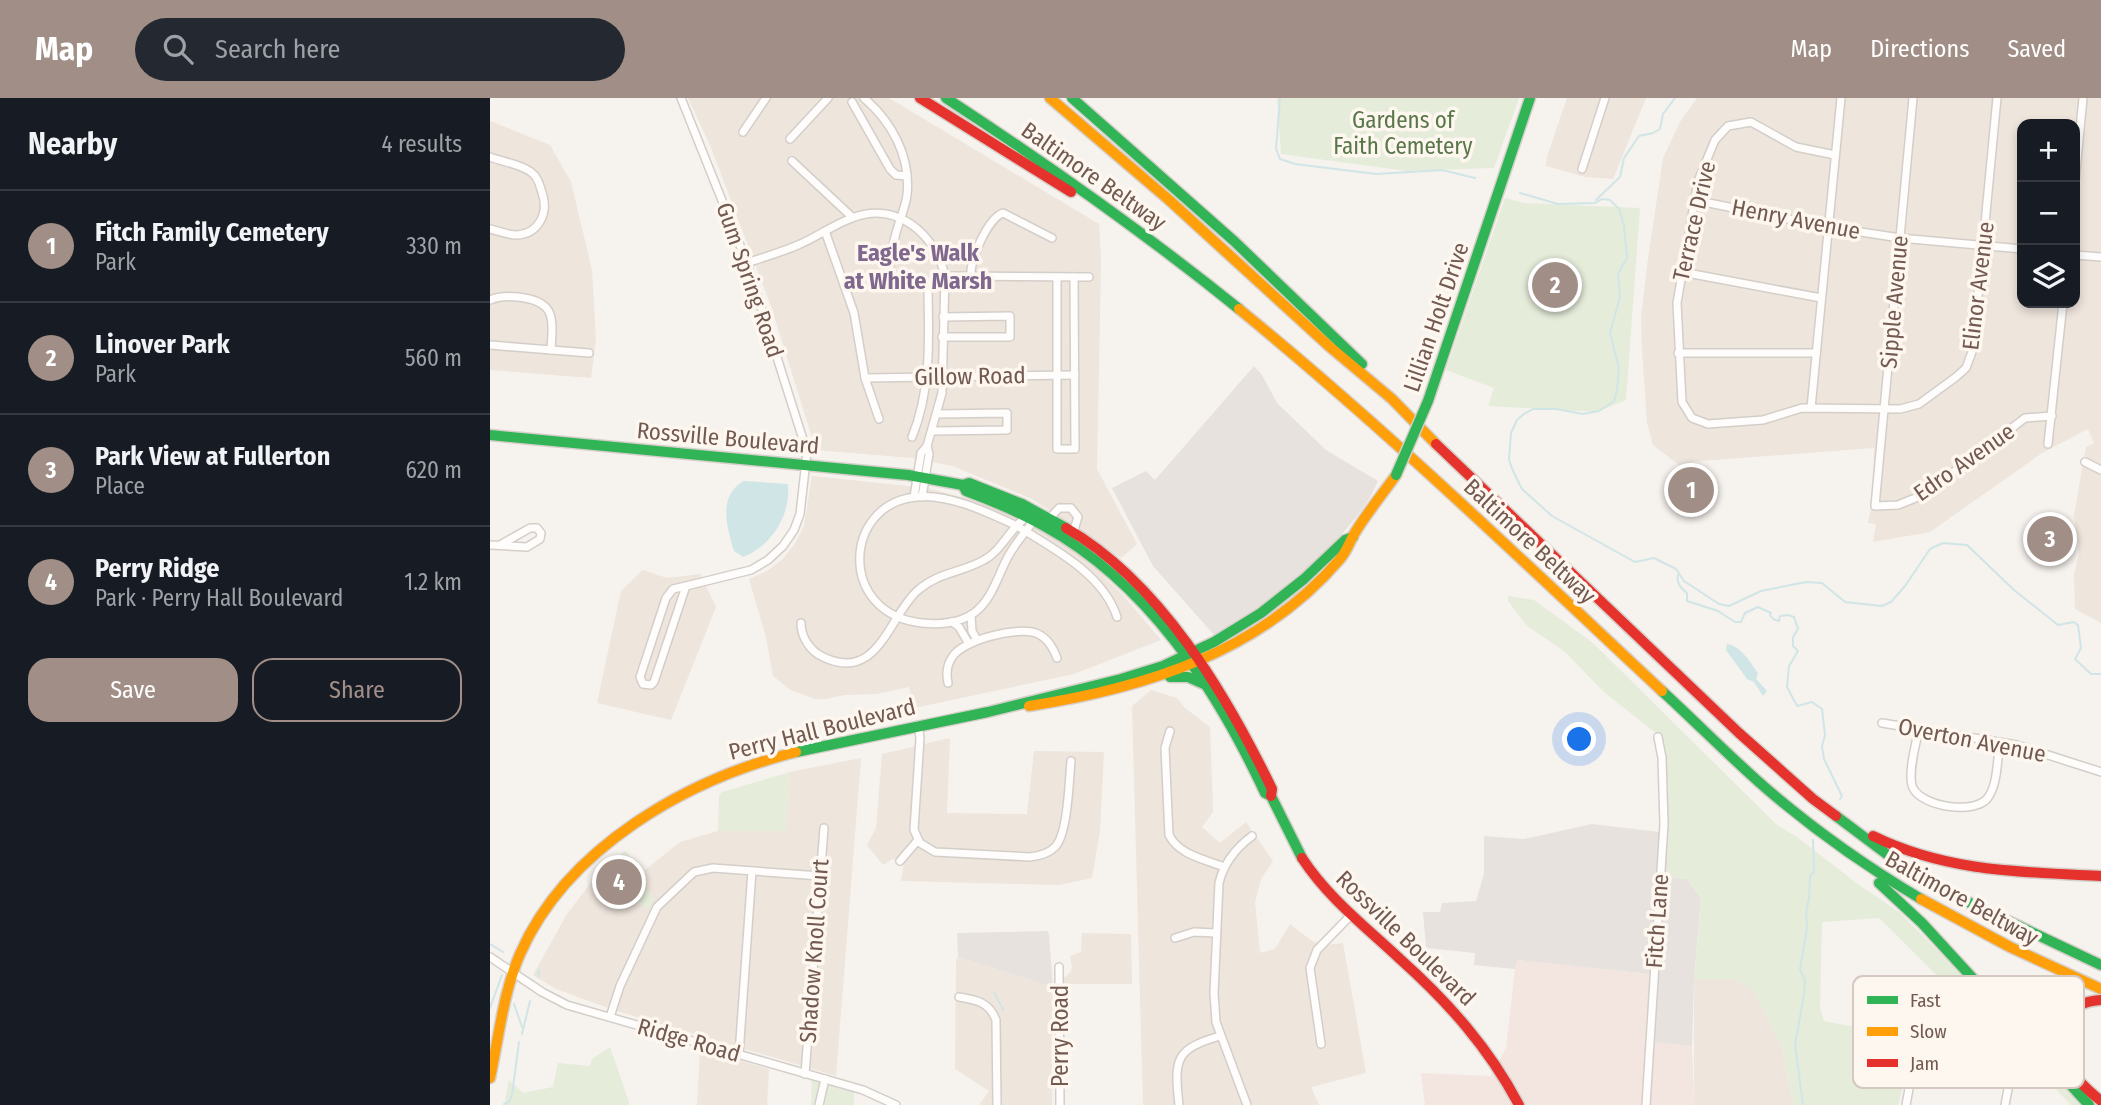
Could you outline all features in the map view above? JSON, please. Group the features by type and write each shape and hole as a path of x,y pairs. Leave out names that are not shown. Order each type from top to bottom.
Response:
{"main road":[{"path":"920,98 1042,173 1191,272"},
{"name":"Baltimore Beltway","path":"946,98 1165,249 1346,399 1453,495 1768,789 1845,852 1903,891 1969,928 2073,976"},
{"name":"Baltimore Beltway","path":"1050,98 1168,199 1330,347 1392,399 1451,459 1813,799 1888,855 1963,900 2101,965"},
{"path":"1072,98 1234,241 1371,374 1392,399"},
{"name":"Lillian Holt Drive","path":"1195,658 1290,599 1345,540 1353,537 1396,475 1428,401 1530,98"},
{"name":"Rossville Boulevard","path":"490,435 921,477 962,485 969,483 1007,496 1073,533 1109,561 1150,599 1195,658 1247,736 1293,843 1308,866 1352,914 1464,1020 1494,1060 1519,1105"},
{"name":"Rossville Boulevard","path":"962,485 967,491 1029,516 1067,538 1115,577 1195,658 1208,687 1236,732 1265,793 1271,796"},
{"name":"Perry Hall Boulevard","path":"998,709 1079,700 1159,679 1195,658"},
{"name":"Perry Hall Boulevard","path":"490,1078 513,973 535,925 568,883 618,835 673,797 757,760 998,709 1195,658"},
{"path":"1159,679 1188,677 1208,687"},
{"path":"1722,716 1849,820 1873,836 1904,851 1955,865 2101,876"},
{"path":"1845,852 1922,923 1971,976"},
{"name":"Baltimore Beltway","path":"2084,981 2101,989"},
{"path":"2084,1084 2101,1101"},
{"path":"2073,1088 2089,1105"}],"street":[{"name":"Gum Spring Road","path":"681,98 747,263 807,452 800,514 789,538 776,554 751,570 686,586"},
{"path":"743,132 766,98"},
{"path":"790,139 828,98"},
{"path":"864,98 881,114 893,131 903,154 907,176 907,195 893,246 888,281"},
{"path":"1582,169 1605,98"},
{"path":"1811,408 1841,98"},
{"name":"Sipple Avenue","path":"1875,506 1913,98"},
{"name":"Elinor Avenue","path":"1678,354 1682,402 1689,414 1699,422 1708,424 1763,420 1791,410 1811,408 1900,409 1920,404 1966,368 1973,349 1997,98"},
{"path":"2080,129 2083,98"},
{"path":"852,102 890,169 896,175 907,176"},
{"name":"Terrace Drive","path":"1678,354 1677,303 1694,200 1707,157 1719,133 1728,126 1751,122 1803,150 1835,155"},
{"path":"490,157 529,170 539,182 545,210 537,225 524,234 515,235 490,229"},
{"path":"792,161 852,218"},
{"name":"Henry Avenue","path":"1694,200 1828,227 1900,238 2017,249"},
{"path":"971,277 973,258 992,219 998,214 1003,213 1052,238"},
{"path":"747,263 799,245 852,218 875,214 901,219 917,228 930,241 941,260 945,276 943,375 938,414 927,446 929,454 918,497"},
{"path":"825,231 853,313 866,378 878,419"},
{"path":"2080,255 2101,257"},
{"path":"1682,272 1821,298"},
{"path":"945,276 1089,277"},
{"path":"1057,277 1057,449 1075,449 1074,277"},
{"path":"912,437 922,413 927,375 928,292"},
{"path":"490,300 513,297 533,299 544,304 552,322 551,350"},
{"path":"2048,444 2063,308"},
{"path":"942,337 1010,337 1010,316 943,317"},
{"path":"490,345 589,353"},
{"path":"1678,354 1816,353"},
{"name":"Gillow Road","path":"866,378 927,375 1075,375"},
{"path":"932,431 1007,430 1007,413 938,414"},
{"name":"Edro Avenue","path":"1875,506 1891,506 1916,499 2025,418 2052,416"},
{"path":"2085,462 2101,470"},
{"path":"801,623 804,638 817,654 847,662 862,659 874,652 897,619 916,592 939,575 986,559 1002,546 1017,526 1022,519 1029,516 1031,524 1026,531 1010,553 991,592 971,615 952,622 926,624 897,619 873,600 862,578 858,555 871,523 883,511 901,501 918,497 959,503 1017,526 1026,531 1064,556 1096,583 1112,602 1117,617"},
{"path":"1050,519 1059,508 1071,508 1078,517 1073,533"},
{"path":"490,545 527,547 540,540 541,533 537,528 530,528 500,545"},
{"path":"1002,546 1010,553"},
{"path":"686,586 654,682 651,685 643,684 640,677 668,594 673,589 686,586"},
{"path":"971,615 973,642"},
{"path":"952,622 973,642"},
{"path":"948,683 948,667 953,656 973,642 1017,631 1035,632 1053,647 1057,658"},
{"path":"652,638 667,643"},
{"name":"Overton Avenue","path":"1882,723 2017,745 2101,772"},
{"path":"918,725 920,738 914,830 918,840 929,850 941,853 1030,857 1048,852 1057,845 1063,832 1071,761"},
{"path":"1919,729 1911,783 1915,792 1928,802 1963,807 1983,803 1992,790 2000,743"},
{"path":"1170,731 1165,748 1169,835 1174,845 1182,851 1224,867"},
{"name":"Fitch Lane","path":"1646,1105 1664,824 1662,758 1658,737"},
{"name":"Shadow Knoll Court","path":"805,1073 824,828"},
{"path":"1247,1105 1220,1035 1214,993 1217,894 1224,867 1236,849 1252,836"},
{"path":"900,861 918,840"},
{"path":"610,1017 620,986 661,901 686,877 701,869 713,868 820,876"},
{"path":"739,1054 752,871"},
{"path":"1321,1044 1310,968 1317,950 1352,914"},
{"path":"1175,938 1194,933 1216,933"},
{"name":"Ridge Road","path":"490,957 559,1001 871,1092 896,1105"},
{"name":"Perry Road","path":"1059,967 1060,1105"},
{"path":"959,997 985,1003 996,1020 997,1105"},
{"path":"1179,1105 1179,1063 1184,1052 1194,1044 1220,1035"},
{"path":"819,1105 825,1079"}],"shaded area":[{"name":"Eagle's Walk at White Marsh","path":"688,98 889,98 1099,224 1101,260 1097,469 1137,544 1121,558 1032,499 953,466 912,458 816,450 771,306 710,145"},
{"path":"1567,98 1646,98 1613,179 1585,177 1546,166"},
{"path":"1697,98 2101,98 2101,623 2075,609 2074,574 2079,554 2074,515 2086,447 2094,443 2088,429 2042,453 1930,532 1873,542 1876,524 1868,523 1873,498 1874,448 1699,461 1679,465 1653,445 1647,423 1641,317 1663,158 1680,122"},
{"path":"490,121 550,145 571,182 592,270 596,339 591,378 490,370"},
{"path":"1254,366 1277,403 1326,450 1378,481 1358,515 1326,553 1268,601 1214,635 1153,566 1112,488 1146,471 1155,480"},
{"path":"812,476 927,488 984,503 1014,515 1064,544 1098,571 1123,595 1161,640 1074,674 914,708 909,687 876,694 844,695 826,699 815,699 791,690 773,676 766,637 749,579 767,571 783,559 796,542 804,526"},
{"path":"744,481 788,484 788,495 778,528 763,545 743,557 734,551 726,513 730,495"},
{"path":"643,570 667,578 700,574 716,607 671,720 597,703 621,591"},
{"path":"1727,644 1741,651 1758,673 1756,679 1767,691 1763,696 1726,650"},
{"path":"1151,690 1177,698 1185,708 1210,727 1213,812 1202,827 1220,843 1246,822 1273,861 1261,879 1255,902 1260,953 1275,949 1290,924 1312,941 1325,945 1343,943 1366,1073 1311,1087 1319,1105 1143,1105 1132,706"},
{"path":"950,738 947,813 1027,814 1034,751 1104,752 1100,830 1092,878 1060,885 901,881 904,862 892,859 883,865 867,845 876,828 882,754"},
{"path":"861,758 836,1076 617,1011 556,989 533,975 567,914 593,880 625,851 644,871 680,842 718,831 786,831 790,772"},
{"path":"1592,824 1668,833 1666,877 1687,879 1701,898 1692,1046 1655,1042 1659,975 1517,960 1515,969 1474,965 1475,953 1426,948 1423,912 1440,912 1442,903 1476,901 1484,874 1484,836 1524,839"},
{"path":"1047,931 1053,987 958,957 957,933"},
{"path":"1082,933 1131,934 1132,984 1064,984 1064,978 1072,967 1070,956 1081,952"},
{"path":"958,957 1053,987 1052,1105 979,1105 989,1091 955,1069"},
{"path":"1516,960 1660,975 1655,1041 1692,1046 1694,1105 1425,1105 1421,1073 1491,1076 1506,1048"},
{"path":"1694,979 1734,979 1753,989 1783,1050 1793,1105 1694,1105"},
{"path":"700,1049 769,1069 767,1105 697,1105"}],"green space":[{"name":"Gardens of Faith Cemetery","path":"1277,98 1519,98 1494,168 1407,171 1281,154"},
{"path":"1505,198 1524,203 1640,208 1626,400 1597,412 1488,406 1494,388 1446,370"},
{"path":"1508,596 1534,600 1593,643 1777,825 1899,912 1963,976 1938,976 1879,918 1822,922 1820,1008 1824,1021 1853,1026 1853,1088 1903,1088 1898,1105 1793,1105 1783,1050 1753,990 1734,979 1694,979 1701,898 1687,879 1666,877 1667,790 1662,738 1604,692 1564,651 1527,626 1508,601"},
{"path":"790,772 786,831 718,831 719,796 722,792"},
{"path":"625,851 643,871 638,878 655,899 649,909 593,880"},
{"path":"610,1047 630,1105 504,1105 509,1080 523,1093 553,1087 558,1063 590,1066 592,1059"},
{"path":"812,1078 854,1092 854,1105 811,1105"},
{"path":"2055,1088 2066,1088 2081,1105 2071,1105"}],"waterway":[{"path":"1280,98 1276,149 1280,159 1295,164 1376,174 1442,170 1475,178"},
{"path":"1596,200 1620,177 1624,158 1639,136 1660,129 1663,114 1675,98"},
{"path":"1520,193 1558,204 1610,200 1619,209 1624,225 1627,258 1618,274 1620,297 1610,333 1619,368 1614,401 1599,411 1583,414 1556,409 1533,409 1517,420 1511,433 1509,460 1513,471 1522,489 1552,516 1635,562 1654,558 1676,569 1684,581 1719,604 1729,606 1761,591 1806,582 1822,583 1845,602 1882,606 1891,602 1905,586 1930,549 1943,543 1967,545 2014,590 2058,625 2074,622 2078,625 2081,648 2075,659 2091,674 2101,674"},
{"path":"1678,575 1680,585 1687,593 1687,601 1718,611 1735,622 1741,622 1745,613 1758,607 1771,613 1773,619 1779,621 1780,616 1794,617 1798,629 1793,637 1793,646 1798,651 1789,666 1787,687 1797,706 1812,702 1822,709 1824,759 1842,796 1840,799"},
{"path":"1803,1105 1795,1045 1804,995 1805,981 1800,969 1807,928 1810,876 1814,872 1813,840"},
{"path":"490,944 503,952"},
{"path":"538,977 539,970"},
{"path":"490,1008 502,975"},
{"path":"994,993 1003,1009"},
{"path":"522,1034 530,1001"},
{"path":"514,1004 522,1027"},
{"path":"504,1104 509,1102 512,1095 519,1042"}],"traffic: fast":[{"path":"946,98 1095,200 1239,309"},
{"path":"1072,98 1234,241 1362,364"},
{"path":"1428,401 1530,98"},
{"path":"1396,475 1428,401"},
{"path":"490,435 908,475 963,485 969,483 1022,504 1066,528"},
{"path":"963,485 966,491 1025,516 1081,550 1116,577 1147,608 1201,677 1246,754 1265,793 1271,796 1302,858"},
{"path":"796,752 988,712 1163,666 1214,642 1261,613 1304,579 1345,540 1353,537"},
{"path":"1170,677 1188,677 1206,685"},
{"path":"1662,691 1786,805 1842,848 1921,899"},
{"path":"1836,816 1888,855 1951,894 2101,965"},
{"path":"1879,883 1922,923 1971,976"},
{"path":"2073,1088 2089,1105"}],"traffic: slow":[{"path":"1050,98 1168,199 1330,347 1392,399 1436,444"},
{"path":"1239,309 1401,448 1662,691"},
{"path":"1029,706 1115,689 1158,676 1237,642 1274,619 1309,591 1340,559 1363,520 1396,475"},
{"path":"490,1078 505,1000 514,969 541,916 568,881 600,850 635,823 674,800 714,780 796,752"},
{"path":"1921,899 2010,947 2073,976"},
{"path":"2084,981 2101,989"}],"traffic: jam":[{"path":"920,98 1071,192"},
{"path":"1436,444 1739,733 1836,816"},
{"path":"1066,528 1100,551 1131,578 1187,643 1234,716 1272,789 1271,796"},
{"path":"1873,836 1929,857 1985,868 2101,876"},
{"path":"1302,858 1335,899 1451,1009 1481,1045 1519,1105"},
{"path":"2084,1004 2101,1000"},
{"path":"2084,1086 2101,1101"}],"place":[{"name":"Linover Park","path":"1555,285"},
{"name":"Fitch Family Cemetery","path":"1691,490"},
{"name":"Park View at Fullerton","path":"2050,539"},
{"name":"Perry Ridge","path":"619,882"}],"district":[{"name":"Eagle's Walk at White Marsh","path":"918,267"}]}
